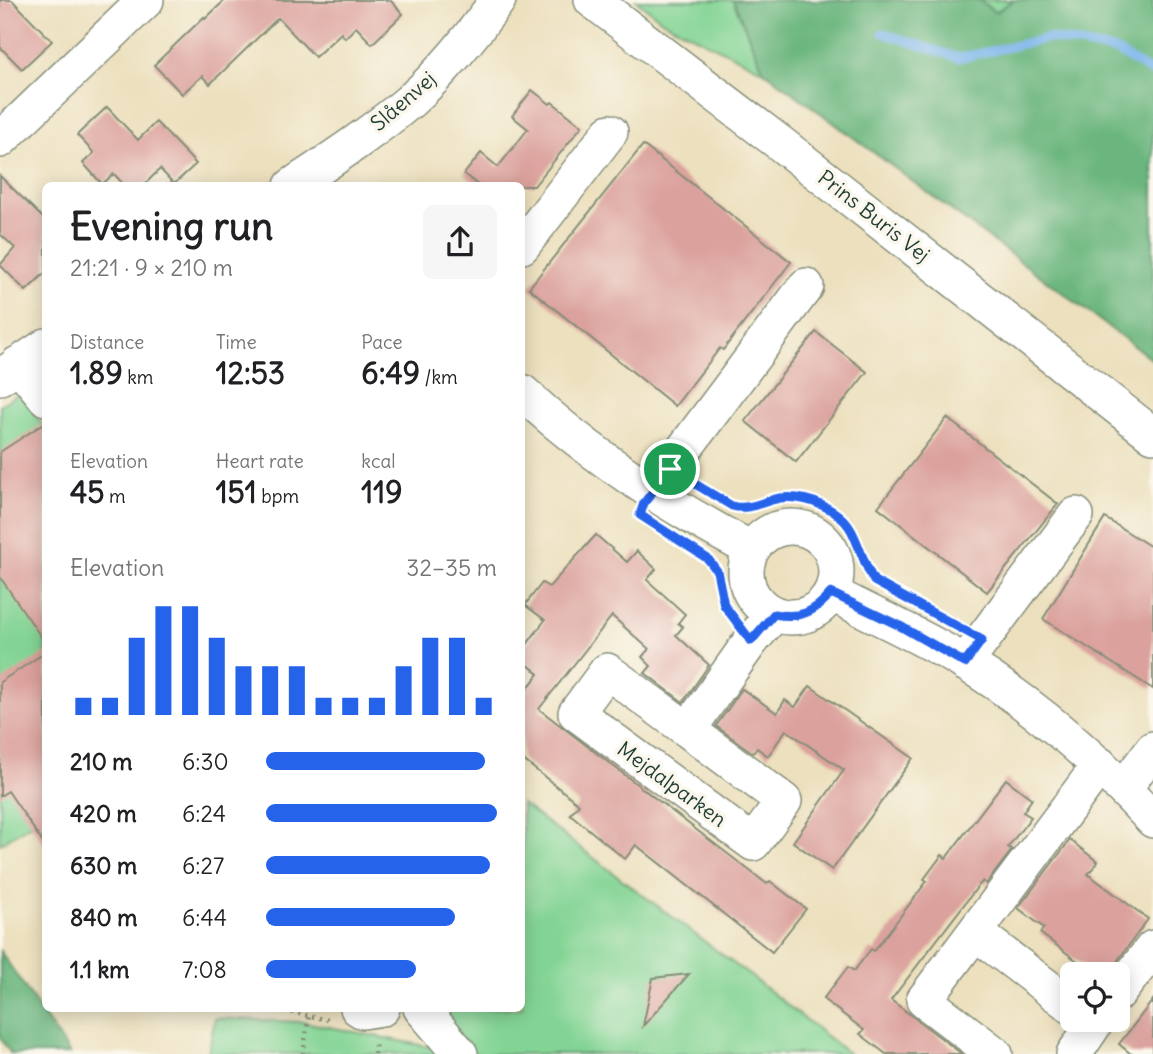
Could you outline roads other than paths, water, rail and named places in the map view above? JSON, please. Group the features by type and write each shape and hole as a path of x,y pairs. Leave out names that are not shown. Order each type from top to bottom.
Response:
{"street":[{"path":"0,140 146,0"},
{"name":"Slåenvej","path":"306,182 341,172 453,55 498,0"},
{"name":"Prins Buris Vej","path":"592,0 1153,435"},
{"path":"525,242 610,132"},
{"path":"652,492 806,286"},
{"path":"21,362 42,392"},
{"path":"525,395 558,425 652,492 751,549"},
{"path":"965,663 1076,515"},
{"path":"783,527 803,528 821,538 833,554 836,574 831,593 820,606 806,615 790,617 774,614 758,603 748,587 745,567 751,549 765,534 783,527"},
{"path":"831,593 900,626 965,663 1040,715 1112,777 1153,820"},
{"path":"688,730 751,641 774,614"},
{"name":"Mejdalparken","path":"607,671 688,730 784,801 753,843 576,713 607,671"},
{"path":"995,1054 924,1000 976,933 1112,777 1153,749"},
{"path":"976,933 1060,996"},
{"path":"1130,978 1153,948"},
{"path":"424,1012 460,1054"},
{"path":"1074,1054 1083,1032"}],"waterway":[{"path":"883,33 959,58 1049,38 1116,51 1153,73"}]}
